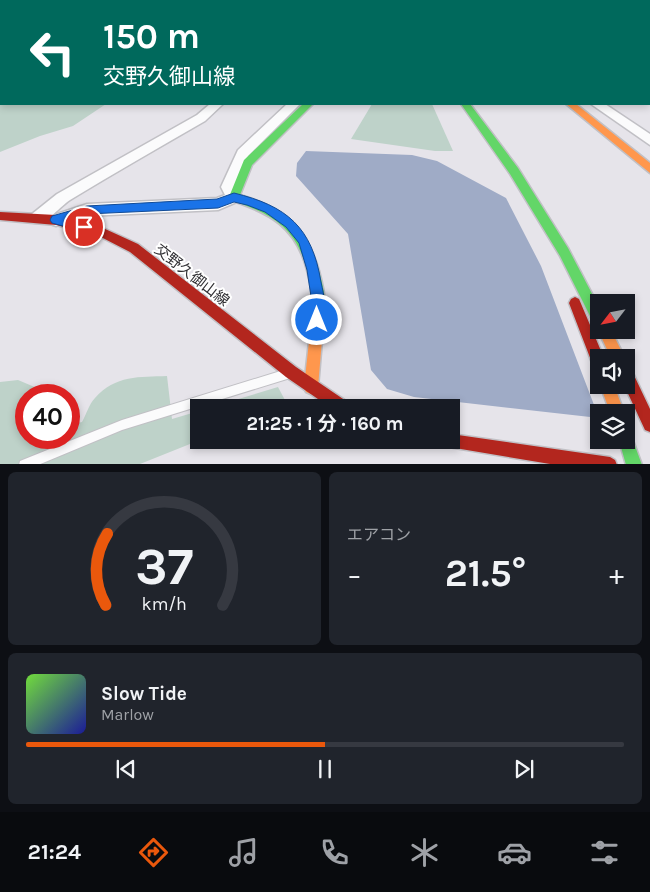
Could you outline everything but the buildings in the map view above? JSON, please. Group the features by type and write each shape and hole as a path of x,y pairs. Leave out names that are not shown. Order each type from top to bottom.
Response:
{"main road":[{"path":"307,105 248,163 234,197 269,209 290,223 304,241 313,270 319,303 311,387"},
{"path":"466,105 514,171 564,252 590,303"},
{"path":"571,105 650,169"},
{"path":"514,171 558,265"},
{"name":"交野久御山線","path":"0,216 56,220 99,231 134,248 291,372 330,399"},
{"path":"570,291 593,349"},
{"path":"635,393 650,425"},
{"path":"460,443 610,464"},
{"path":"629,449 634,464"}],"street":[{"path":"37,218 62,198 200,118 216,105"},
{"path":"56,220 87,210 218,204 234,197 228,187 243,153 293,105"},
{"path":"598,105 650,140"}],"lane":[{"path":"24,464 122,425 291,372"}],"green space":[{"path":"0,105 104,105 73,126 40,136 0,152"},
{"path":"371,105 432,105 453,151 435,151 351,139"},
{"path":"167,376 172,419 190,414 190,444 140,464 0,464 0,382 18,380 28,384 15,384 15,449 80,449 80,422 93,400 103,390 119,381"},
{"path":"278,387 284,399 238,399"}],"water":[{"path":"306,151 412,155 437,161 506,198 541,266 594,404 590,404 590,417 460,402 460,399 414,397 387,389 371,370 348,234 296,176 297,163"}],"traffic: fast":[{"path":"307,105 248,163 234,197 264,208 287,223 296,233 304,244 310,258 319,305"},
{"path":"466,105 514,171 564,252 590,303"},
{"path":"629,449 634,464"}],"traffic: slow":[{"path":"571,105 650,169"},
{"path":"311,387 319,305"},
{"path":"608,339 614,349"},
{"path":"610,394 614,404"}],"traffic: jam":[{"path":"0,216 56,220 99,231 134,248 291,372 331,399"},
{"path":"575,303 593,349"},
{"path":"635,393 650,425"},
{"path":"460,443 603,464"}],"route":[{"path":"84,227 56,220 87,210 218,204 234,197 249,201 269,209 290,223 304,241 313,270 319,303 317,320"}]}
